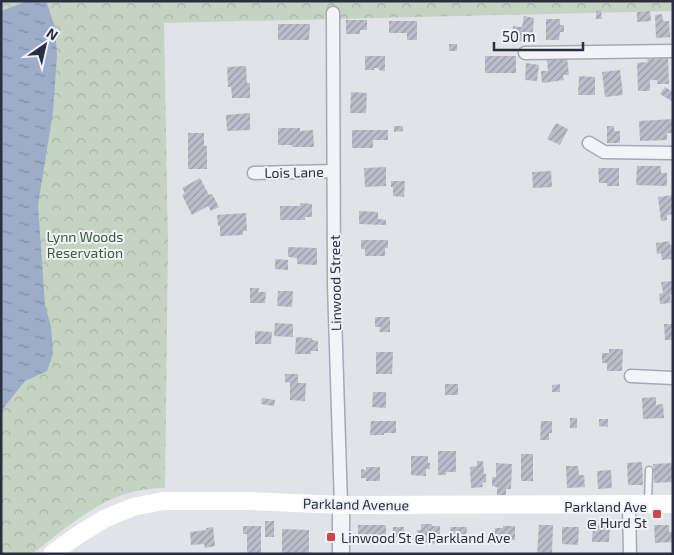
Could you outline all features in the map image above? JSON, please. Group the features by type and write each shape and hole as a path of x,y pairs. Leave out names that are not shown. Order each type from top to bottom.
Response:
{"main road":[{"name":"Parkland Avenue","path":"52,554 104,519 133,507 162,501 249,501 341,505 673,504"}],"street":[{"name":"Linwood Street","path":"333,13 334,284 341,554"},
{"path":"524,53 673,51"},
{"path":"589,143 604,152 673,153"},
{"name":"Lois Lane","path":"254,173 333,171"},
{"path":"632,376 673,378"},
{"path":"630,504 630,554"}],"lane":[{"path":"648,504 649,470"}],"green space":[{"name":"Lynn Woods Reservation","path":"1,1 673,1 673,11 164,23 168,244 165,488 134,492 108,501 85,514 32,553 1,554"}],"water":[{"path":"46,1 55,27 57,55 53,112 38,205 45,305 51,327 53,354 47,371 25,381 1,411 1,11 25,2"}],"building":[{"path":"601,10 602,19 596,19 596,11"},
{"path":"650,11 651,21 637,22 637,12"},
{"path":"662,14 663,21 669,21 670,37 656,38 655,15"},
{"path":"524,16 534,18 532,42 512,40 513,26 522,27"},
{"path":"546,19 560,19 560,25 564,25 564,32 560,32 559,40 546,40"},
{"path":"346,20 367,20 367,30 360,30 360,34 346,34"},
{"path":"389,21 417,21 417,40 407,40 407,33 389,33"},
{"path":"278,24 310,24 309,40 278,40"},
{"path":"449,44 457,44 457,51 449,51"},
{"path":"365,56 385,56 385,71 379,70 379,68 365,70"},
{"path":"485,56 516,56 516,73 485,73"},
{"path":"567,58 569,75 563,75 564,80 542,83 541,71 548,71 547,60"},
{"path":"668,58 669,84 657,84 657,80 650,80 650,91 638,91 637,63 648,62 647,59"},
{"path":"526,63 539,65 537,81 525,80"},
{"path":"246,66 247,83 250,83 250,98 232,98 231,87 228,87 227,67"},
{"path":"620,70 623,95 605,97 602,72"},
{"path":"579,76 595,77 595,95 578,95"},
{"path":"665,87 673,92 673,102 660,94"},
{"path":"351,92 367,93 366,113 350,113"},
{"path":"250,113 250,130 227,131 226,115"},
{"path":"673,119 673,133 667,133 667,140 640,141 639,121"},
{"path":"556,123 568,129 560,145 547,139"},
{"path":"394,126 403,126 403,131 394,132"},
{"path":"607,126 614,126 614,131 620,131 620,143 607,143"},
{"path":"278,128 300,128 300,131 313,130 314,147 278,145"},
{"path":"352,130 388,130 388,140 373,140 373,148 352,148"},
{"path":"188,133 204,133 204,146 207,146 207,169 188,169"},
{"path":"637,166 661,166 661,173 667,173 667,186 636,185"},
{"path":"386,167 386,186 365,187 364,168"},
{"path":"598,168 619,168 619,186 607,186 607,183 599,183"},
{"path":"551,171 552,187 533,188 532,172"},
{"path":"200,178 209,195 212,194 219,207 211,211 208,206 192,215 182,195 185,193 182,188"},
{"path":"391,181 405,181 404,197 393,196"},
{"path":"673,195 673,214 667,215 667,220 661,221 658,197"},
{"path":"300,203 312,204 312,217 305,217 305,220 280,220 280,206 300,206"},
{"path":"359,211 378,212 378,219 386,220 386,225 359,224"},
{"path":"246,213 247,231 243,231 243,235 220,236 217,215"},
{"path":"361,240 388,240 385,256 365,256 365,249 361,249"},
{"path":"669,241 670,245 673,245 673,259 662,260 661,253 657,254 656,243"},
{"path":"288,247 317,248 317,265 297,264 297,258 288,257"},
{"path":"275,259 288,260 288,270 275,269"},
{"path":"673,281 673,294 670,295 671,303 660,304 659,294 663,293 661,282"},
{"path":"250,288 259,288 258,292 266,292 265,303 250,303"},
{"path":"278,291 293,291 292,307 277,306"},
{"path":"375,317 390,317 390,332 379,332 380,327 375,327"},
{"path":"275,323 293,324 293,337 274,336"},
{"path":"664,324 673,324 673,340 665,340"},
{"path":"255,331 272,332 271,344 255,344"},
{"path":"296,337 312,338 312,340 318,341 318,351 311,351 311,354 295,354"},
{"path":"609,349 623,349 622,371 607,371 607,363 602,363 602,353 609,353"},
{"path":"376,352 393,352 392,374 376,374"},
{"path":"285,374 298,374 298,383 306,383 305,401 290,400 290,383 285,382"},
{"path":"445,384 458,384 458,395 445,395"},
{"path":"560,384 560,392 552,392 552,385"},
{"path":"373,392 386,392 386,408 372,407"},
{"path":"656,397 656,405 663,404 664,418 643,419 642,398"},
{"path":"262,398 275,400 274,406 261,404"},
{"path":"570,418 577,418 577,428 570,428"},
{"path":"599,419 608,419 608,427 599,426"},
{"path":"371,421 396,421 396,433 370,435"},
{"path":"541,421 552,421 552,433 549,433 549,440 540,440"},
{"path":"438,451 456,451 456,472 446,472 446,475 438,475"},
{"path":"521,454 533,454 533,481 521,481"},
{"path":"411,456 428,456 430,469 426,469 426,476 411,475"},
{"path":"477,461 483,461 486,482 482,483 483,487 471,488 470,467 477,466"},
{"path":"642,462 643,485 628,485 627,463"},
{"path":"496,463 512,464 511,489 506,489 506,495 497,495 497,487 492,486 492,477 496,477"},
{"path":"673,463 673,482 654,483 653,464"},
{"path":"566,466 578,466 579,475 584,475 585,487 567,488"},
{"path":"366,467 380,467 380,481 366,481 366,478 361,478 361,469 366,470"},
{"path":"611,470 612,488 598,489 597,471"},
{"path":"265,521 274,521 274,537 265,537"},
{"path":"421,524 440,526 440,544 417,542 417,530 421,530"},
{"path":"358,525 386,525 386,540 375,539 375,542 358,542"},
{"path":"539,525 553,525 552,554 537,554"},
{"path":"593,525 610,526 609,542 592,542"},
{"path":"654,525 669,525 669,532 673,532 673,542 655,543"},
{"path":"243,526 261,526 261,554 247,554 247,534 243,534"},
{"path":"503,526 515,526 515,540 511,540 511,545 495,543 495,528 503,528"},
{"path":"213,527 215,546 205,548 204,544 191,545 190,532"},
{"path":"393,527 404,527 404,537 393,537"},
{"path":"450,527 467,527 466,540 463,540 463,542 450,542"},
{"path":"562,527 579,527 578,545 562,544"},
{"path":"282,529 309,530 309,554 282,554"}],"place":[{"name":"Parkland Ave @ Hurd St","path":"657,514"},
{"name":"Linwood St @ Parkland Ave","path":"331,537"}]}
